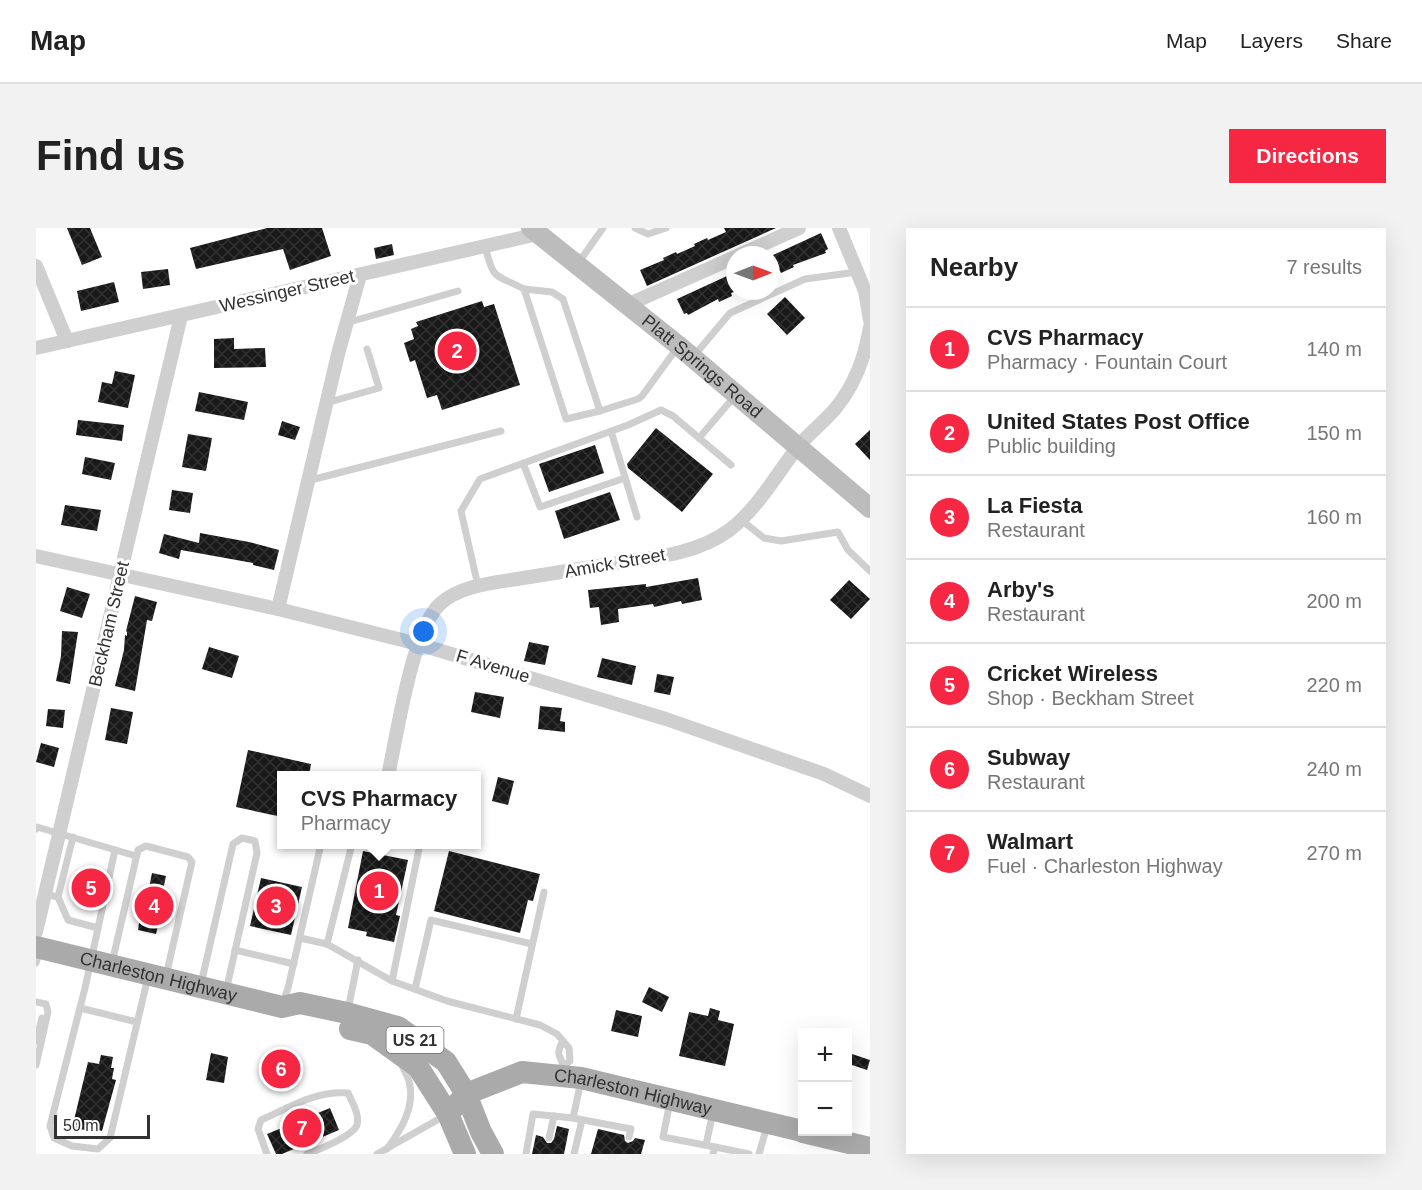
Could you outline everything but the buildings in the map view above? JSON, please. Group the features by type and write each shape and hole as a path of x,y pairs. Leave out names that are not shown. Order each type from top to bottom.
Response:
{"main road":[{"name":"Platt Springs Road","path":"534,231 627,304 870,508"},
{"name":"Charleston Highway","path":"37,947 282,1007 300,1003 398,1027 446,1062 469,1103 480,1132 493,1154"},
{"name":"Charleston Highway","path":"282,1007 289,1014 372,1034 418,1067 448,1114 465,1154"},
{"name":"Charleston Highway","path":"469,1103 506,1091 522,1072 571,1073 671,1100 798,1130"},
{"path":"448,1114 469,1103"},
{"name":"Charleston Highway","path":"823,1136 870,1148"}],"street":[{"path":"759,246 799,228"},
{"path":"839,228 865,291 870,320"},
{"name":"Wessinger Street","path":"36,348 485,246 534,231"},
{"path":"627,304 726,261"},
{"path":"36,266 68,341"},
{"path":"278,609 326,403 360,275"},
{"name":"Beckham Street","path":"37,947 67,835 121,576 181,316"},
{"name":"Amick Street","path":"389,771 418,644 431,614 441,603 454,595 478,586 659,557 709,542 728,531 773,482 798,447 836,408 867,361 870,327"},
{"name":"F Avenue","path":"36,556 278,609 418,644 666,719 824,774 870,796"}],"lane":[{"path":"577,264 603,228"},
{"path":"635,228 648,234 666,228"},
{"path":"485,246 491,270 495,276 524,289 552,292 563,299 600,411"},
{"path":"524,289 564,417 568,419 600,411 642,396 685,352 730,313 805,279 857,272"},
{"path":"346,323 458,291"},
{"path":"326,403 379,388 367,349"},
{"path":"699,438 736,395"},
{"path":"478,586 461,511 480,479 611,431 661,410 673,416 731,465"},
{"path":"307,481 501,431"},
{"path":"611,431 637,517"},
{"path":"523,463 540,507 625,478"},
{"path":"740,519 764,538 781,541 838,532 848,550 870,571"},
{"path":"36,828 136,856"},
{"path":"200,987 233,844 242,838 255,841 256,854 226,994"},
{"path":"146,846 188,857 192,862 175,942 137,1022 110,1138 98,1149 72,1146 54,1138 50,1126 80,1008 121,926 136,856 138,850 146,846"},
{"path":"282,1007 320,849"},
{"path":"327,944 351,849"},
{"path":"392,981 419,849"},
{"path":"101,963 98,928 116,850"},
{"path":"516,1019 544,892"},
{"path":"52,896 68,920 98,928"},
{"path":"415,989 431,920 532,944"},
{"path":"300,938 327,944 392,981 447,1001 540,1025 557,1034 563,1041 558,1049 560,1061 571,1073 573,1118"},
{"path":"236,950 294,964"},
{"path":"347,1013 358,960"},
{"path":"36,1002 46,1004 48,1012 36,1065"},
{"path":"80,1008 137,1022"},
{"path":"36,1041 43,1017 48,1012"},
{"path":"387,1149 400,1131 411,1102 409,1081 394,1050"},
{"path":"267,1154 258,1129 261,1120 316,1096 336,1092 348,1093 357,1114 357,1125 352,1133 310,1153"},
{"path":"671,1100 663,1137 706,1145 714,1150 749,1154"},
{"path":"706,1145 713,1110"},
{"path":"377,1154 448,1114"},
{"path":"526,1154 533,1114 573,1118 631,1129 629,1137"},
{"path":"549,1138 554,1116"},
{"path":"574,1154 582,1120"},
{"path":"759,1154 768,1123"}],"place":[{"name":"United States Post Office","path":"457,351"},
{"name":"Cricket Wireless","path":"91,888"},
{"name":"CVS Pharmacy","path":"379,891"},
{"name":"Arby's","path":"154,906"},
{"name":"La Fiesta","path":"276,906"},
{"name":"Subway","path":"281,1069"},
{"name":"Walmart","path":"302,1128"}]}
